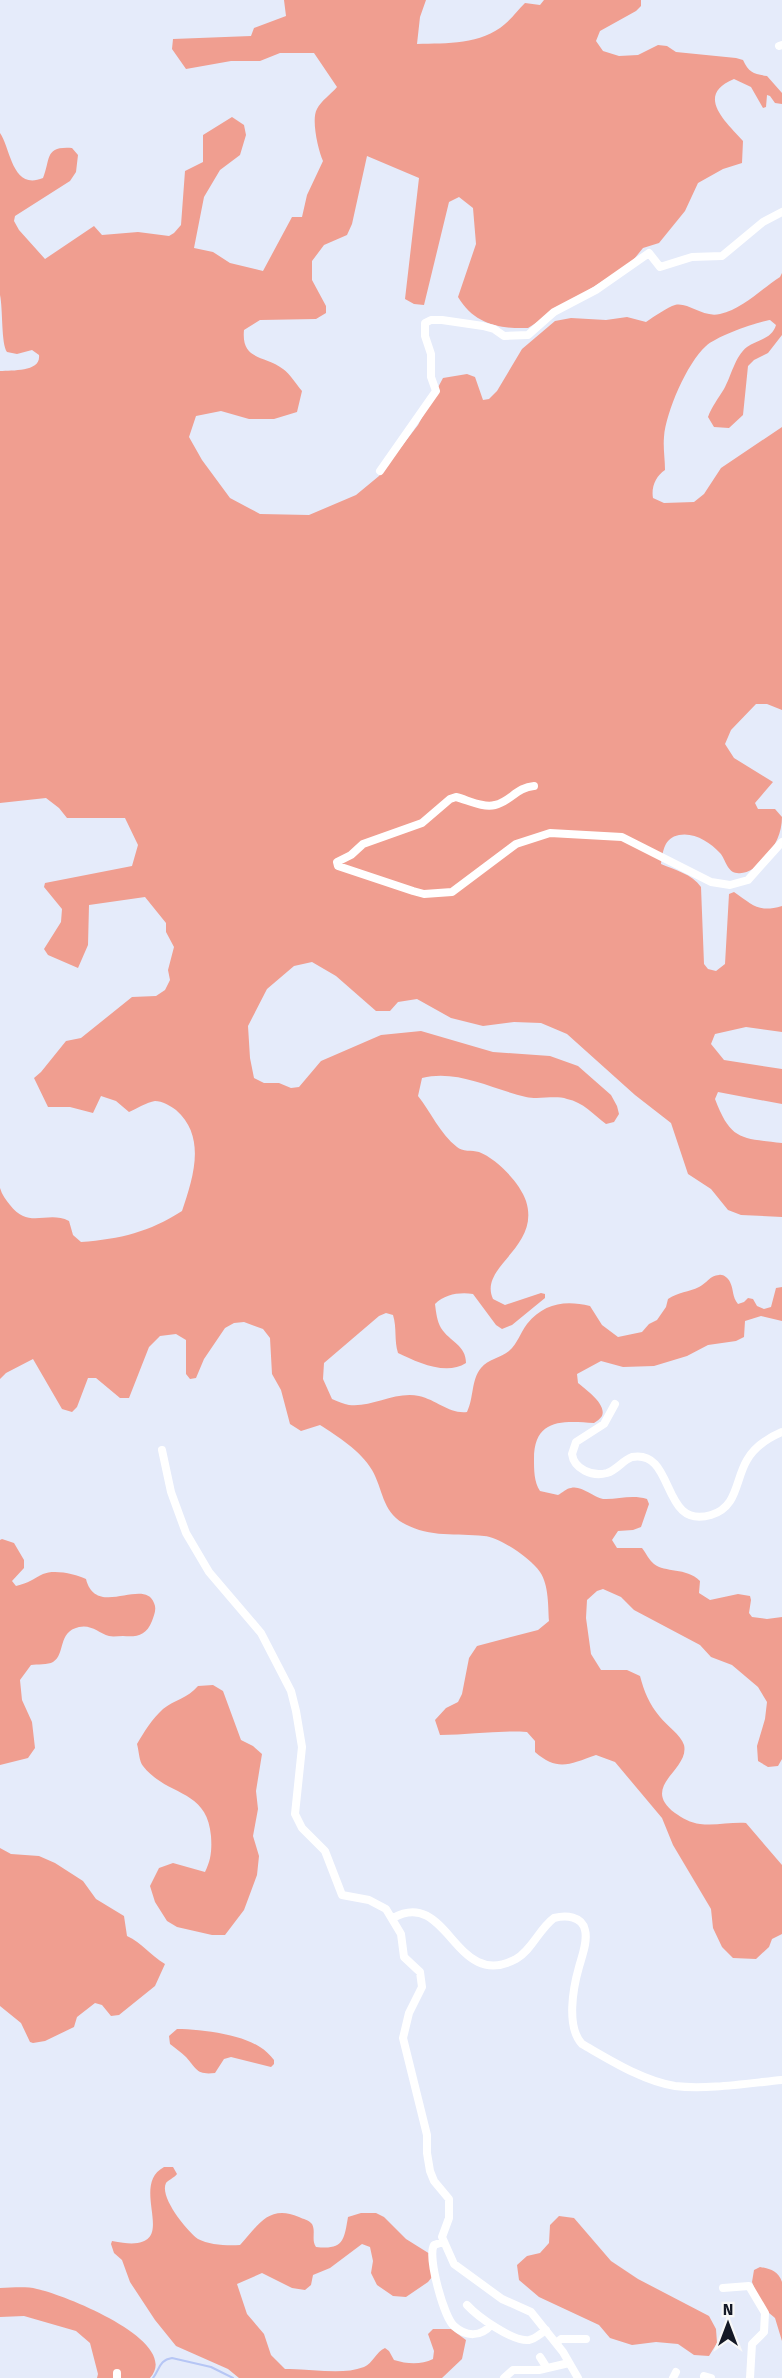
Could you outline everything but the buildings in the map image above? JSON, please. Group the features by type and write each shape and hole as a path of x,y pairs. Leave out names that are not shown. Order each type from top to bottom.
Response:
{"street":[{"path":"380,471 436,391 431,377 431,354 425,336 425,322 442,320 483,326 494,329 504,336 528,335 555,312 590,294 649,253 660,267 692,257 722,256 763,222 782,212"},
{"path":"534,786 522,787 502,803 494,806 456,797 450,799 422,823 363,844 351,855 339,860 338,866 424,894 446,894 460,888 516,844 538,836 562,832 622,837 711,882 739,885 748,880 782,842"},
{"path":"615,1404 603,1424 576,1442 572,1454 576,1466 584,1471 599,1473 614,1469 632,1456 649,1458 660,1468 675,1502 685,1512 692,1515 713,1514 727,1506 733,1498 742,1469 753,1450 782,1432"},
{"path":"162,1450 171,1492 186,1533 209,1572 261,1633 291,1691 302,1747 294,1806 298,1822 325,1851 342,1895 378,1904 387,1910 404,1940 404,1957 416,1966 422,1978 422,1987 409,2013 403,2038 428,2134 427,2153 430,2171 434,2181 449,2199 449,2218 442,2233 443,2242 457,2268 502,2299 525,2308 556,2343 578,2378"},
{"path":"393,1918 404,1914 414,1914 424,1915 434,1920 469,1957 484,1965 517,1959 554,1918 561,1916 577,1919 583,1923 586,1931 577,1975 572,2022 576,2038 582,2044 641,2074 676,2086 728,2085 782,2080"},
{"path":"443,2242 434,2245 430,2256 435,2279 452,2325 463,2332 477,2335 486,2331 491,2325"},
{"path":"723,2288 749,2286 765,2313 764,2332 752,2344 750,2378"},
{"path":"467,2305 476,2315 491,2325 527,2341 546,2331"},
{"path":"556,2343 561,2339 586,2338"},
{"path":"540,2357 547,2368"},
{"path":"504,2378 513,2370 532,2371 569,2362"}],"shaded area":[{"path":"284,0 426,0 420,17 417,44 463,42 485,36 505,24 525,3 540,5 544,0 641,0 641,6 636,11 600,31 596,41 603,51 619,56 638,55 658,45 667,46 676,52 736,58 743,60 752,72 767,76 782,93 782,104 775,103 767,95 766,107 763,108 751,87 734,79 722,85 716,93 717,108 743,141 742,163 723,169 698,183 685,211 659,243 643,248 630,264 528,328 497,326 488,323 472,313 458,297 476,244 473,208 459,197 449,202 424,305 414,304 405,299 419,178 367,156 352,224 347,235 324,245 312,261 312,280 326,306 326,313 316,319 260,320 244,330 244,340 250,352 283,369 302,391 297,412 274,419 249,419 221,411 196,416 189,437 202,460 230,498 260,514 309,515 356,495 379,476 418,425 443,378 467,374 475,377 483,400 489,399 497,391 522,349 555,321 571,318 606,320 627,317 646,322 675,305 707,314 720,314 744,303 780,277 782,273 782,335 768,353 748,366 743,415 729,428 714,427 708,417 743,351 774,330 776,325 770,320 718,338 706,346 692,364 679,388 669,415 664,437 665,470 655,482 653,498 664,503 694,502 704,494 721,468 782,427 782,710 767,704 756,704 731,730 725,744 734,758 773,782 755,803 758,809 775,809 782,817 779,834 765,859 745,873 731,870 716,849 707,842 685,834 667,842 661,864 688,876 701,887 704,964 708,969 716,971 725,964 729,894 734,892 761,908 782,906 782,1032 746,1027 715,1034 711,1044 724,1060 782,1069 782,1104 718,1092 715,1099 726,1123 739,1135 756,1140 782,1143 782,1217 741,1215 728,1210 711,1189 688,1174 671,1123 635,1095 567,1034 541,1023 514,1022 483,1026 451,1018 417,999 398,1002 390,1011 376,1011 336,976 312,962 294,966 267,989 248,1026 254,1078 264,1083 279,1083 291,1088 299,1087 321,1061 381,1035 421,1031 493,1052 550,1056 578,1066 611,1095 619,1114 614,1122 606,1124 583,1106 567,1099 526,1097 474,1081 448,1076 422,1078 418,1096 451,1142 459,1149 486,1155 500,1166 519,1187 526,1201 528,1217 525,1232 494,1276 491,1287 493,1299 505,1305 541,1293 545,1294 545,1298 512,1325 502,1329 496,1325 473,1294 453,1294 443,1298 435,1304 440,1325 463,1352 466,1363 450,1368 432,1366 398,1353 393,1315 386,1313 379,1316 324,1363 323,1379 332,1399 347,1405 357,1405 410,1395 425,1398 454,1411 467,1412 481,1368 509,1351 527,1324 540,1311 548,1307 572,1303 590,1306 602,1325 618,1337 642,1332 649,1324 657,1320 666,1307 668,1299 699,1287 716,1275 724,1276 729,1281 738,1304 748,1298 753,1299 757,1306 764,1309 771,1307 776,1288 782,1287 782,1321 761,1316 745,1321 744,1337 736,1341 708,1345 687,1356 654,1366 623,1367 601,1361 577,1374 578,1383 594,1397 601,1407 602,1416 594,1423 561,1423 545,1429 535,1446 534,1459 535,1480 540,1491 558,1495 575,1488 603,1499 635,1497 647,1499 649,1504 641,1527 618,1531 612,1540 617,1548 642,1548 652,1562 659,1567 694,1577 700,1581 699,1593 710,1600 738,1594 750,1596 749,1613 752,1617 767,1619 782,1617 782,1759 778,1766 768,1767 758,1761 757,1746 765,1719 767,1702 758,1687 732,1665 711,1657 700,1645 634,1610 621,1597 603,1589 587,1600 586,1618 591,1654 601,1670 627,1670 640,1676 653,1707 684,1745 684,1754 664,1786 662,1795 665,1803 678,1815 697,1823 711,1825 746,1823 782,1865 782,1934 772,1939 769,1947 756,1959 733,1958 722,1947 713,1928 711,1909 673,1845 662,1818 615,1762 596,1755 571,1763 551,1762 535,1752 535,1741 527,1732 440,1735 435,1720 446,1708 458,1702 462,1694 469,1658 477,1646 538,1630 549,1621 548,1596 543,1577 530,1561 491,1537 423,1531 396,1518 387,1506 372,1470 355,1450 320,1425 301,1431 290,1424 281,1390 272,1374 270,1338 263,1329 244,1322 234,1323 225,1328 204,1359 196,1378 190,1379 186,1374 186,1340 176,1334 160,1336 149,1347 129,1398 120,1398 96,1378 88,1378 77,1407 72,1412 62,1409 33,1359 6,1373 0,1379 0,1188 10,1205 24,1216 53,1217 69,1221 73,1235 81,1242 109,1239 146,1229 182,1211 195,1158 192,1133 186,1121 176,1110 166,1104 158,1101 152,1102 129,1112 116,1101 101,1096 93,1113 70,1107 48,1107 34,1078 66,1041 81,1038 132,997 156,996 165,990 170,980 168,970 174,947 166,932 166,923 145,897 89,905 88,945 78,968 48,955 44,949 61,922 62,909 44,887 45,883 132,866 138,845 125,818 67,818 46,798 0,803 0,371 19,370 36,365 39,355 32,350 17,354 7,352 5,348 0,295 0,133 14,166 25,179 43,178 50,155 57,149 72,148 78,155 76,172 70,181 15,216 14,221 19,230 45,259 94,226 102,235 138,232 169,236 174,233 181,225 185,171 203,162 203,135 232,117 244,125 246,135 240,155 220,170 204,197 194,248 213,252 230,263 263,271 292,217 302,217 307,195 323,161 316,135 315,114 321,103 337,87 314,53 280,53 260,61 231,61 186,69 172,49 173,39 251,36 254,28 286,16"},
{"path":"0,1540 14,1543 24,1560 24,1568 12,1581 16,1586 43,1574 65,1573 86,1579 91,1590 99,1596 141,1594 149,1596 155,1608 150,1626 144,1633 133,1636 111,1636 91,1628 79,1627 67,1633 59,1654 53,1662 31,1665 20,1680 22,1700 32,1722 35,1748 28,1758 0,1765"},
{"path":"213,1685 223,1691 241,1740 262,1754 256,1791 258,1809 253,1836 259,1856 257,1875 244,1910 225,1935 212,1935 177,1927 167,1921 155,1902 150,1886 159,1868 173,1863 205,1872 211,1855 211,1836 208,1820 202,1809 194,1801 153,1776 142,1764 137,1744 163,1709 198,1686"},
{"path":"0,1848 11,1854 39,1856 55,1863 83,1881 96,1899 124,1916 127,1936 165,1964 155,1986 119,2015 111,2016 102,2005 95,2003 77,2017 74,2027 45,2041 30,2042 21,2023 0,2006"},
{"path":"177,2029 208,2031 252,2042 274,2060 274,2064 271,2067 231,2057 224,2059 215,2073 200,2072 170,2044 169,2036"},
{"path":"164,2167 173,2167 177,2174 166,2183 166,2197 170,2205 187,2229 198,2239 208,2243 240,2245 258,2224 271,2215 279,2213 299,2217 312,2224 316,2247 332,2247 341,2242 348,2217 361,2213 376,2213 384,2217 406,2239 430,2254 436,2272 428,2282 406,2297 393,2296 377,2285 371,2273 373,2261 370,2247 362,2244 330,2268 313,2275 311,2285 305,2290 292,2288 262,2273 237,2284 247,2314 264,2334 271,2355 285,2369 355,2370 367,2365 385,2348 394,2360 409,2363 424,2362 433,2359 434,2351 428,2334 433,2329 451,2329 466,2340 462,2359 442,2378 239,2378 228,2369 176,2346 155,2320 130,2282 122,2260 114,2253 111,2244 112,2241 135,2243 148,2239 152,2230 153,2218 150,2190 154,2177"},
{"path":"559,2216 574,2218 611,2261 638,2279 709,2316 716,2329 717,2343 709,2356 694,2355 678,2344 656,2342 632,2345 610,2338 599,2325 539,2297 519,2280 517,2265 527,2256 540,2253 549,2243 550,2225"},
{"path":"760,2267 774,2271 782,2282 782,2341 775,2318 762,2307 752,2282 754,2270"},
{"path":"0,2288 37,2289 70,2300 115,2322 135,2335 150,2349 156,2364 150,2378 97,2378 90,2343 76,2331 24,2316 0,2317"}],"waterway":[{"path":"153,2378 162,2363 172,2358 211,2367 233,2378"}]}
